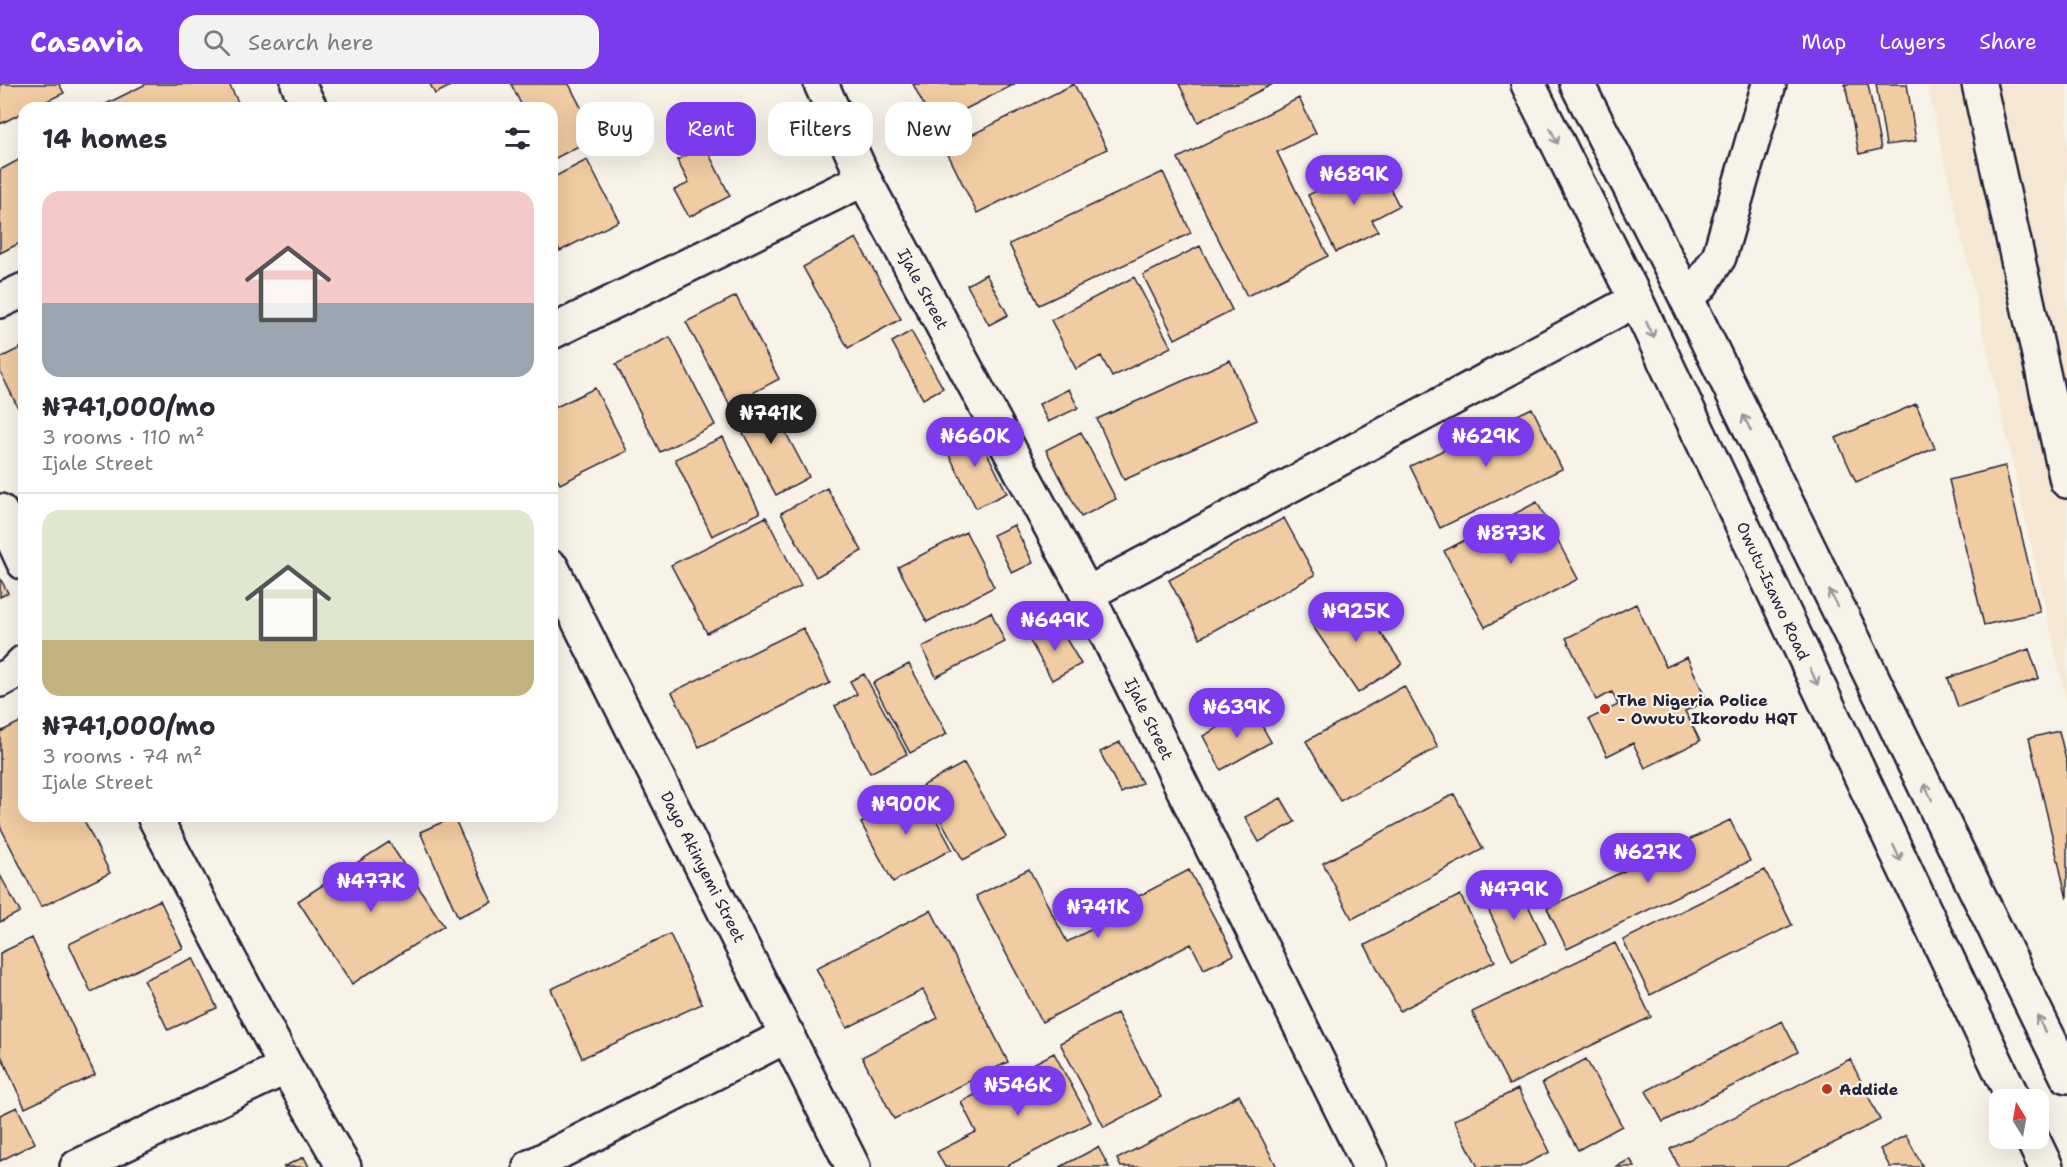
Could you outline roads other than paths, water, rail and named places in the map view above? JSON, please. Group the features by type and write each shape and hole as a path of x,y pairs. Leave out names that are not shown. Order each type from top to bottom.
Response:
{"street":[{"path":"298,84 307,102"},
{"name":"Ijale Street","path":"821,84 864,179 1087,594 1370,1167"},
{"name":"Owutu-Isawo Road","path":"1528,84 1636,300 2009,1089"},
{"path":"1577,84 1681,287 2067,1076"},
{"path":"1681,287 1692,291 1700,286 1719,257 1769,84"},
{"path":"1979,84 2067,481"},
{"path":"558,329 864,179"},
{"path":"0,301 18,293"},
{"path":"1087,594 1636,300"},
{"path":"0,511 18,550"},
{"name":"Dayo Akinyemi Street","path":"558,580 853,1167"},
{"path":"0,680 18,668"},
{"path":"157,822 286,1067 344,1167"},
{"path":"530,1167 788,1035"},
{"path":"77,1167 286,1067"},
{"path":"2037,1149 2046,1167"}],"place":[{"name":"The Nigeria Police - Owutu Ikorodu HQT","path":"1605,709"},
{"name":"Addide","path":"1827,1089"}]}
